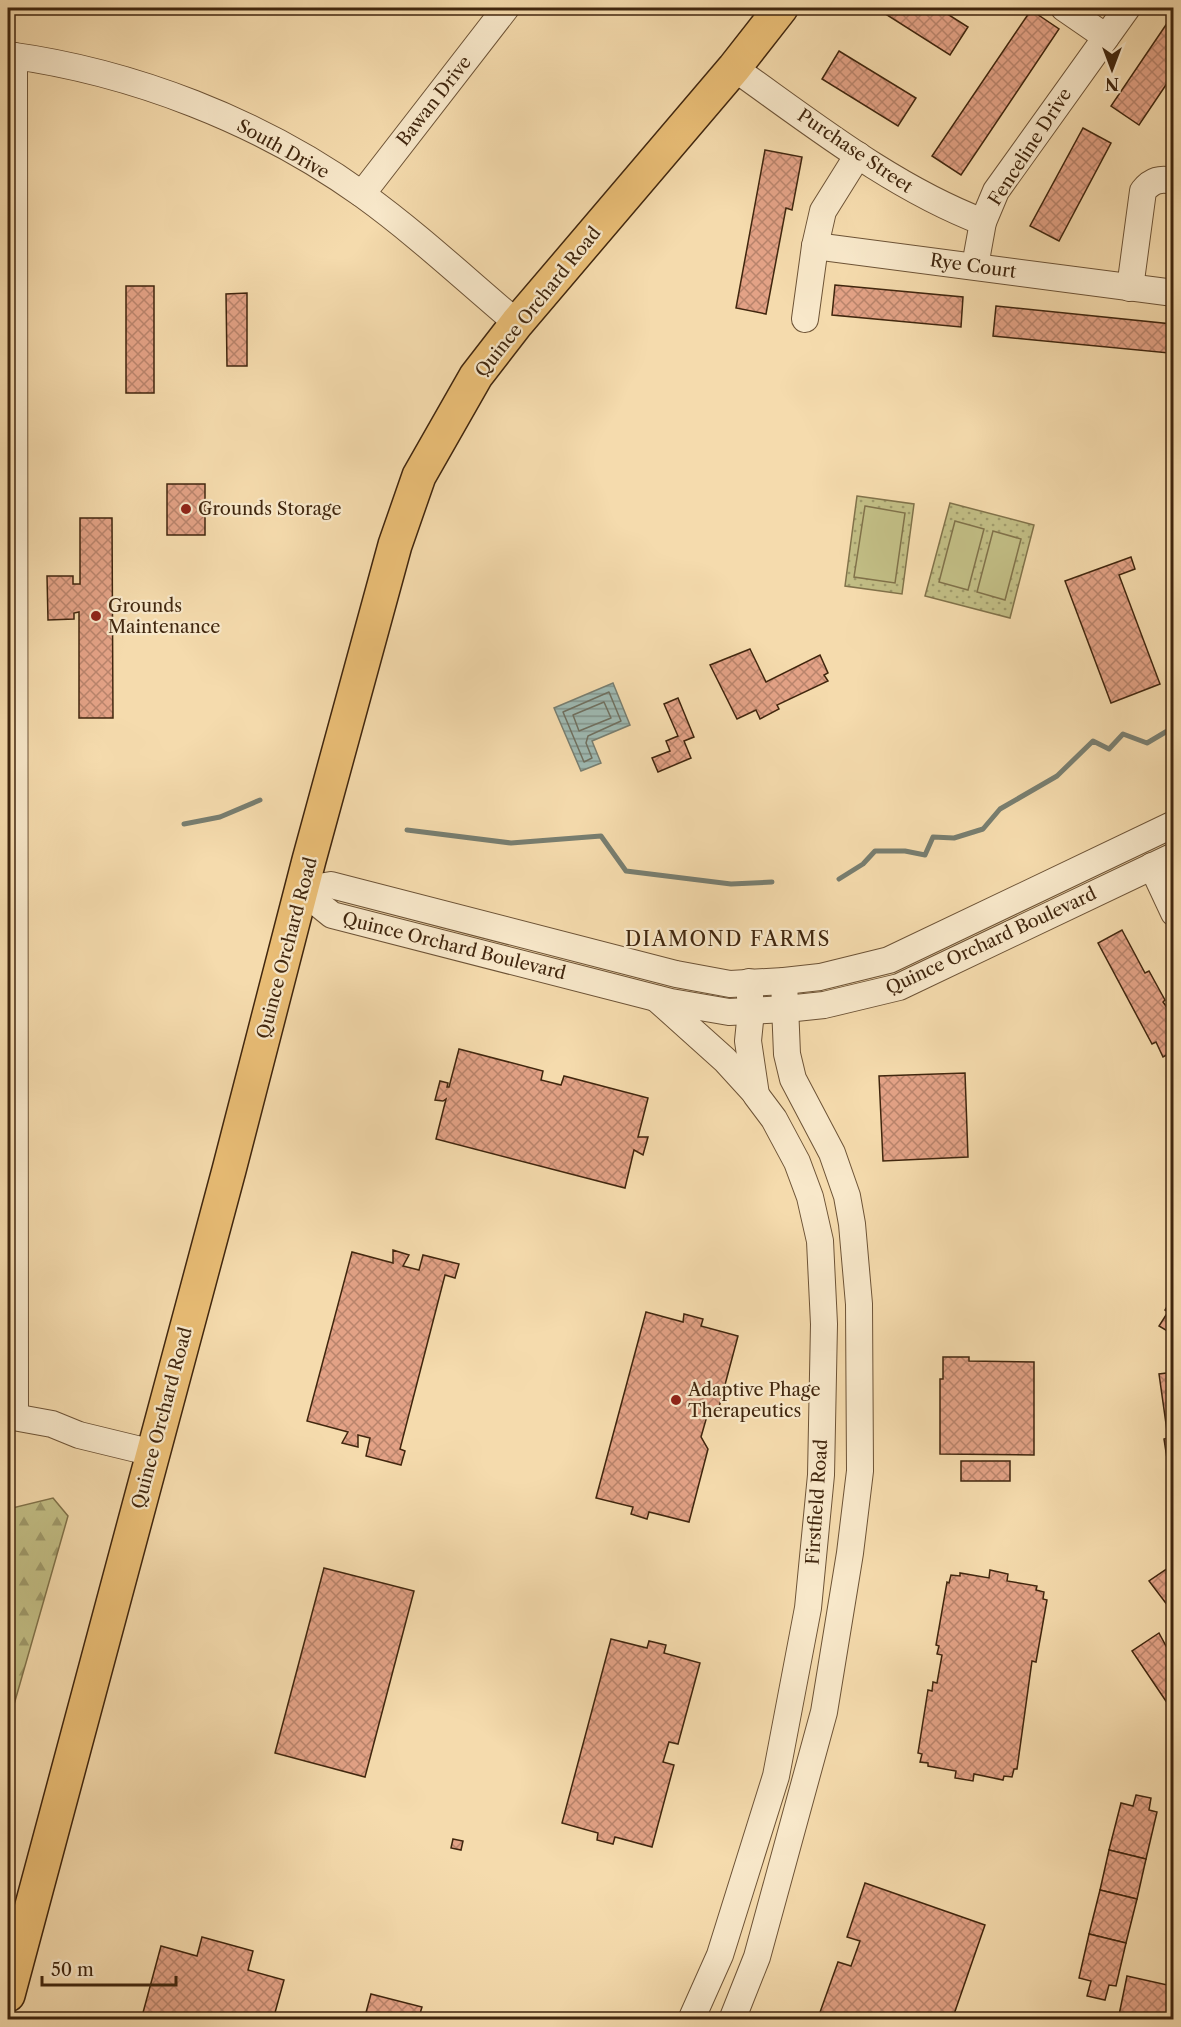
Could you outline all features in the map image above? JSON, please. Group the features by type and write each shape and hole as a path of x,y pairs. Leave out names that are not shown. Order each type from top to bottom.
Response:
{"main road":[{"name":"Quince Orchard Road","path":"8,1995 301,890 395,545 419,476 476,376 517,323 734,68 781,8"}],"street":[{"name":"Bawan Drive","path":"362,195 506,8"},
{"path":"1064,8 1106,37"},
{"name":"Fenceline Drive","path":"975,266 983,222 996,191 1020,154 1127,8"},
{"name":"South Drive","path":"11,55 113,77 177,98 240,124 302,157 362,195 517,323"},
{"path":"11,55 11,1416 153,1454"},
{"name":"Purchase Street","path":"734,68 858,155 920,194 983,222"},
{"path":"805,319 815,246 823,211 858,155"},
{"path":"1130,288 1143,191 1151,182 1164,178 1173,181"},
{"name":"Rye Court","path":"815,246 1173,293"},
{"name":"Quince Orchard Boulevard","path":"301,890 331,885 676,974 730,984 784,981 820,977 889,960 1173,824"},
{"path":"1163,861 1173,913"},
{"name":"Quince Orchard Boulevard","path":"301,890 332,915 657,999 729,1012 824,1005 898,987 1163,861"},
{"name":"Firstfield Road","path":"732,2019 757,1957 788,1851 824,1712 850,1553 860,1471 859,1304 852,1224 847,1196 832,1153 793,1079 786,1054 784,981"},
{"name":"Firstfield Road","path":"691,2019 720,1955 776,1776 808,1608 817,1534 824,1324 820,1241 810,1197 797,1162 774,1119 756,1095 748,1041 751,1011 749,982"},
{"path":"657,999 719,1053 756,1095"}],"green space":[{"path":"857,496 914,504 902,594 845,586"},
{"path":"950,503 1034,525 1010,618 925,596"},
{"path":"865,506 905,513 895,583 854,577"},
{"path":"955,521 984,529 968,590 939,582"},
{"path":"993,531 1021,539 1005,600 977,592"},
{"path":"53,1498 68,1516 13,1708 13,1737 8,1758 8,1509"}],"water":[{"path":"613,683 630,725 592,741 601,763 581,771 554,708"}],"building":[{"path":"876,8 938,8 968,27 950,55"},
{"path":"1031,10 1059,29 961,175 932,156"},
{"path":"1174,13 1174,73 1139,125 1111,106"},
{"path":"839,51 916,98 898,126 822,79"},
{"path":"1083,128 1111,143 1059,241 1030,226"},
{"path":"765,150 802,157 792,210 786,208 766,314 736,308"},
{"path":"835,285 963,297 961,327 832,315"},
{"path":"126,286 154,286 154,393 126,393"},
{"path":"247,293 247,366 227,366 226,294"},
{"path":"996,306 1172,324 1169,353 993,336"},
{"name":"Grounds Storage","path":"167,484 205,484 205,535 167,535"},
{"name":"Grounds Maintenance","path":"80,518 112,518 113,718 79,718 79,612 74,613 74,619 48,620 47,576 73,576 73,584 80,584"},
{"path":"1131,557 1135,569 1119,575 1160,684 1111,703 1065,581"},
{"path":"750,649 766,682 820,655 828,673 824,675 828,681 777,705 779,709 760,719 756,710 737,719 710,665"},
{"path":"678,698 694,737 684,741 691,758 658,772 652,758 670,751 666,741 678,736 664,704"},
{"path":"1122,930 1145,973 1149,971 1165,1000 1163,1002 1174,1017 1174,1051 1163,1057 1156,1042 1152,1044 1098,943"},
{"path":"459,1049 543,1071 541,1080 561,1085 564,1076 648,1098 638,1137 648,1137 643,1155 634,1150 625,1188 436,1139 446,1099 435,1100 440,1081 448,1083 447,1087 449,1087"},
{"path":"965,1073 968,1157 883,1161 879,1076"},
{"path":"393,1250 409,1255 403,1266 419,1270 423,1255 459,1264 455,1278 445,1275 400,1449 405,1451 401,1465 366,1456 370,1438 358,1435 358,1447 342,1443 348,1432 307,1421 352,1252 393,1263"},
{"path":"1174,1288 1174,1335 1159,1326 1168,1312 1165,1310 1173,1297 1170,1294"},
{"path":"646,1312 683,1322 684,1314 703,1319 701,1326 738,1336 718,1411 707,1416 701,1437 708,1449 689,1522 649,1512 647,1519 631,1514 633,1507 596,1498"},
{"path":"943,1357 969,1357 969,1361 1034,1362 1034,1455 940,1454 940,1379 943,1379"},
{"path":"1174,1372 1174,1504 1164,1439 1168,1438 1159,1374"},
{"path":"961,1461 1010,1461 1010,1481 961,1481"},
{"path":"1174,1564 1174,1602 1168,1606 1149,1581"},
{"path":"324,1568 414,1591 365,1777 275,1753"},
{"path":"990,1570 1008,1574 1007,1581 1037,1586 1036,1590 1044,1592 1043,1599 1047,1600 1036,1662 1032,1661 1017,1769 1014,1769 1012,1777 1004,1776 1003,1780 974,1774 973,1781 955,1778 956,1771 928,1766 928,1763 920,1762 922,1754 918,1753 928,1690 932,1691 933,1682 937,1683 942,1655 937,1654 939,1646 936,1645 947,1582 949,1583 951,1575 960,1576 960,1573 989,1578"},
{"path":"1159,1633 1174,1661 1174,1713 1132,1651"},
{"path":"611,1639 647,1648 649,1641 666,1645 664,1653 700,1663 678,1744 669,1742 663,1762 674,1765 652,1847 615,1837 613,1844 597,1840 598,1833 562,1823"},
{"path":"1136,1795 1151,1798 1149,1810 1157,1812 1146,1859 1109,1850 1121,1803 1133,1806"},
{"path":"453,1839 463,1841 461,1850 451,1848"},
{"path":"1109,1850 1146,1859 1137,1899 1100,1890"},
{"path":"865,1883 985,1925 952,2020 832,2020 819,2015 838,1962 851,1966 860,1941 847,1937"},
{"path":"1100,1890 1137,1899 1126,1943 1089,1934"},
{"path":"1089,1934 1126,1943 1116,1986 1109,1985 1105,2000 1087,1996 1091,1981 1079,1978"},
{"path":"202,1937 253,1951 248,1970 284,1980 273,2020 141,2020 161,1946 197,1956"},
{"path":"1127,1976 1172,1986 1165,2020 1140,2020 1119,2015"},
{"path":"1172,1986 1174,2020 1165,2020"},
{"path":"371,1994 422,2007 418,2020 364,2020"},
{"path":"1038,2013 1058,2017 1057,2020 1037,2020"}],"waterway":[{"path":"839,879 863,864 875,851 905,851 925,855 933,837 954,838 983,829 1000,809 1057,776 1093,741 1109,749 1123,734 1147,743 1174,727"},
{"path":"184,824 220,817 260,800"},
{"path":"407,830 511,843 601,836 626,871 731,884 772,882"}],"place":[{"name":"Grounds Storage","path":"186,509"},
{"name":"Grounds Maintenance","path":"96,616"},
{"name":"Adaptive Phage Therapeutics","path":"676,1400"}],"district":[{"name":"DIAMOND FARMS","path":"728,939"}]}
